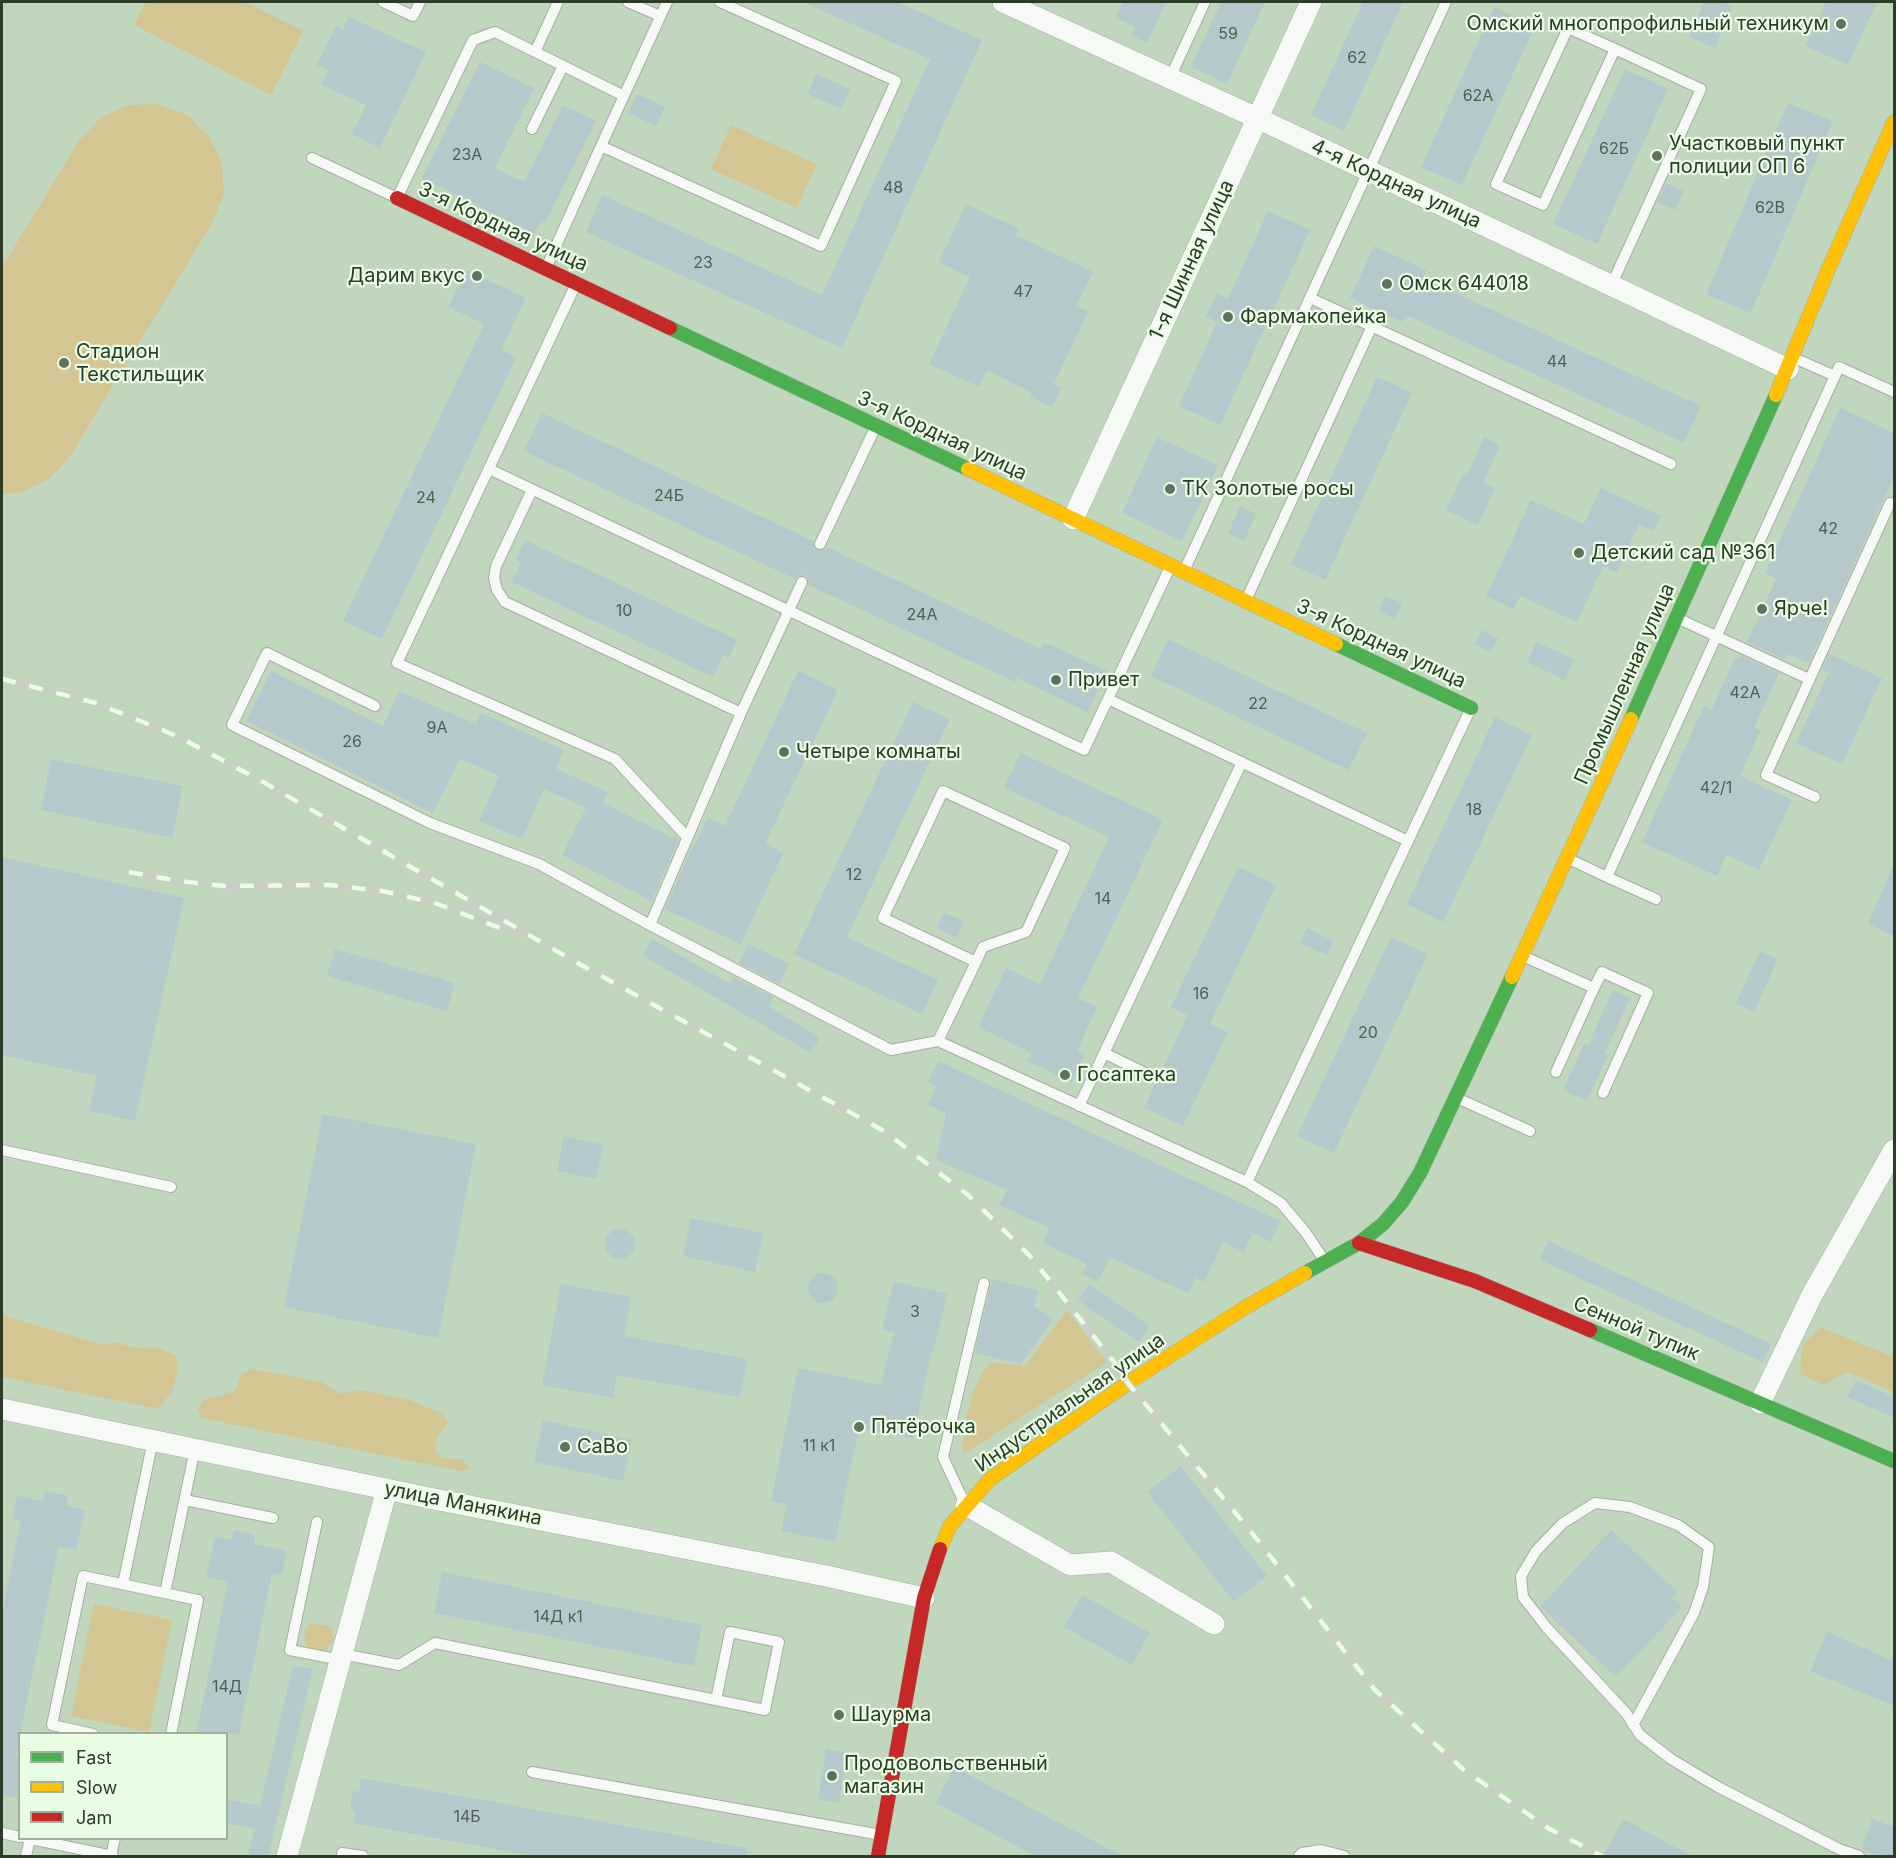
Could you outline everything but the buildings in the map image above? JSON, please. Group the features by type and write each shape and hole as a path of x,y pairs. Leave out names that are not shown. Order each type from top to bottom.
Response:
{"main road":[{"name":"Промышленная улица","path":"1359,1243 1383,1224 1402,1202 1420,1173 1456,1098 1568,859 1791,363 1828,270 1894,122"},
{"name":"3-я Кордная улица","path":"397,198 1471,708"},
{"name":"Индустриальная улица","path":"878,1856 924,1598 946,1535 966,1505 990,1479 1128,1383 1241,1310 1359,1243"},
{"name":"Сенной тупик","path":"1359,1243 1475,1281 1894,1461"}],"street":[{"name":"4-я Кордная улица","path":"1003,2 1257,118 1611,286 1791,363"},
{"name":"1-я Шинная улица","path":"1073,519 1311,2"},
{"path":"1760,1403 1812,1295 1894,1150"},
{"name":"улица Манякина","path":"2,1409 387,1489 826,1576 924,1598"},
{"path":"287,1857 387,1489"},
{"path":"966,1505 1070,1565 1111,1562 1214,1624"}],"lane":[{"path":"383,2 413,16 420,2"},
{"path":"535,52 558,2"},
{"path":"628,2 660,16"},
{"path":"545,269 667,2"},
{"path":"601,146 821,246 896,81 720,2"},
{"path":"1170,78 1205,2"},
{"path":"489,469 1084,750 1108,699 1177,569 1310,298 1446,2"},
{"path":"1611,286 1701,89 1568,27 1496,184 1543,205 1615,49"},
{"path":"312,158 397,198 473,40 495,32 624,96"},
{"path":"532,129 563,66"},
{"path":"576,284 397,663 615,759 687,837"},
{"path":"1310,298 1671,464"},
{"path":"1245,601 1372,326"},
{"path":"1791,363 1835,376"},
{"path":"1607,877 1839,367 1894,392"},
{"path":"820,544 876,426"},
{"path":"532,490 496,566 494,578 497,590 505,602 741,713"},
{"path":"1815,797 1766,775 1890,503"},
{"path":"650,925 741,713 802,582"},
{"path":"1676,618 1809,679"},
{"path":"375,706 267,653 232,725 430,823 538,864 891,1050 938,1041 1247,1182 1281,1203 1306,1233 1324,1261"},
{"path":"1108,699 1408,841"},
{"path":"1247,1182 1471,708"},
{"path":"1079,1106 1242,762"},
{"path":"938,1041 983,946 1026,932 1065,848 943,791 883,918 975,962"},
{"path":"1568,859 1656,899"},
{"path":"1522,956 1594,988"},
{"path":"1556,1072 1602,972 1648,993 1603,1093"},
{"path":"1104,1053 1145,1072"},
{"path":"1456,1098 1530,1131"},
{"path":"2,1150 171,1187"},
{"path":"966,1505 943,1457 984,1283"},
{"path":"123,1584 153,1440"},
{"path":"165,1593 195,1449"},
{"path":"185,1500 273,1518"},
{"path":"1633,1725 1694,1613 1703,1587 1709,1547 1678,1525 1630,1507 1595,1503 1563,1523 1536,1551 1521,1576 1523,1597 1546,1628 1626,1713 1633,1725 1640,1735 1671,1759 1718,1787 1839,1849 1860,1857"},
{"path":"317,1522 290,1650 399,1665 435,1643 765,1710 779,1642 729,1632 716,1700"},
{"path":"88,1732 52,1725 83,1576 198,1600 171,1732"},
{"path":"532,1772 881,1836"},
{"path":"2,1833 18,1836"},
{"path":"25,1840 26,1857"},
{"path":"43,1840 70,1843 112,1856 115,1840"},
{"path":"1299,1857 1302,1853 1321,1850 1344,1857"},
{"path":"342,1857 342,1853 363,1857"}],"shaded area":[{"path":"146,2 245,2 303,31 271,95 134,25"},
{"name":"Стадион Текстильщик","path":"158,104 187,115 209,136 222,163 224,194 213,222 69,458 48,480 20,493 2,494 2,267 79,141 100,118 128,105"},
{"path":"731,125 817,164 797,208 711,169"},
{"path":"1067,1310 1107,1362 963,1455 964,1431 972,1394 983,1371 991,1362 1025,1366"},
{"path":"2,1315 103,1345 114,1342 135,1348 157,1347 176,1356 178,1367 173,1389 159,1409 2,1377"},
{"path":"1820,1327 1894,1357 1894,1392 1847,1372 1824,1385 1800,1374 1802,1347"},
{"path":"253,1369 321,1382 340,1394 362,1390 409,1400 441,1413 448,1422 436,1439 435,1450 442,1458 462,1459 470,1469 460,1471 201,1418 198,1408 203,1400 234,1392 243,1373"},
{"path":"94,1604 172,1620 149,1732 71,1716"},
{"path":"310,1623 332,1627 334,1639 327,1649 322,1651 310,1649 306,1644 304,1632"}],"railway":[{"path":"2,679 96,703 177,736 258,779 581,965 884,1131 968,1195 1031,1257 1128,1383 1252,1533 1375,1690 1464,1770 1548,1828 1602,1856"},
{"path":"129,872 224,886 330,885 382,891 435,903 510,932"}],"traffic: fast":[{"path":"670,328 968,469"},
{"path":"1631,719 1776,395"},
{"path":"1336,644 1471,708"},
{"path":"1305,1273 1359,1243 1383,1224 1402,1202 1420,1173 1512,977"},
{"path":"1590,1330 1894,1461"}],"traffic: slow":[{"path":"1776,395 1828,270 1894,122"},
{"path":"968,469 1336,644"},
{"path":"1512,977 1631,719"},
{"path":"940,1549 950,1526 990,1479 1128,1383 1241,1310 1305,1273"}],"traffic: jam":[{"path":"397,198 670,328"},
{"path":"1359,1243 1475,1281 1590,1330"},
{"path":"878,1856 924,1598 940,1549"}],"place":[{"name":"Омский многопрофильный техникум","path":"1841,24"},
{"name":"Участковый пункт полиции ОП 6","path":"1657,156"},
{"name":"Дарим вкус","path":"477,276"},
{"name":"Омск 644018","path":"1387,284"},
{"name":"Фармакопейка","path":"1228,317"},
{"name":"Стадион Текстильщик","path":"64,363"},
{"name":"ТК Золотые росы","path":"1170,489"},
{"name":"Детский сад №361","path":"1579,553"},
{"name":"Ярче!","path":"1762,609"},
{"name":"Привет","path":"1056,680"},
{"name":"Четыре комнаты","path":"784,752"},
{"name":"Госаптека","path":"1065,1075"},
{"name":"Пятёрочка","path":"859,1427"},
{"name":"СаВо","path":"565,1447"},
{"name":"Шаурма","path":"839,1715"},
{"name":"Продовольственный магазин","path":"832,1776"}]}
